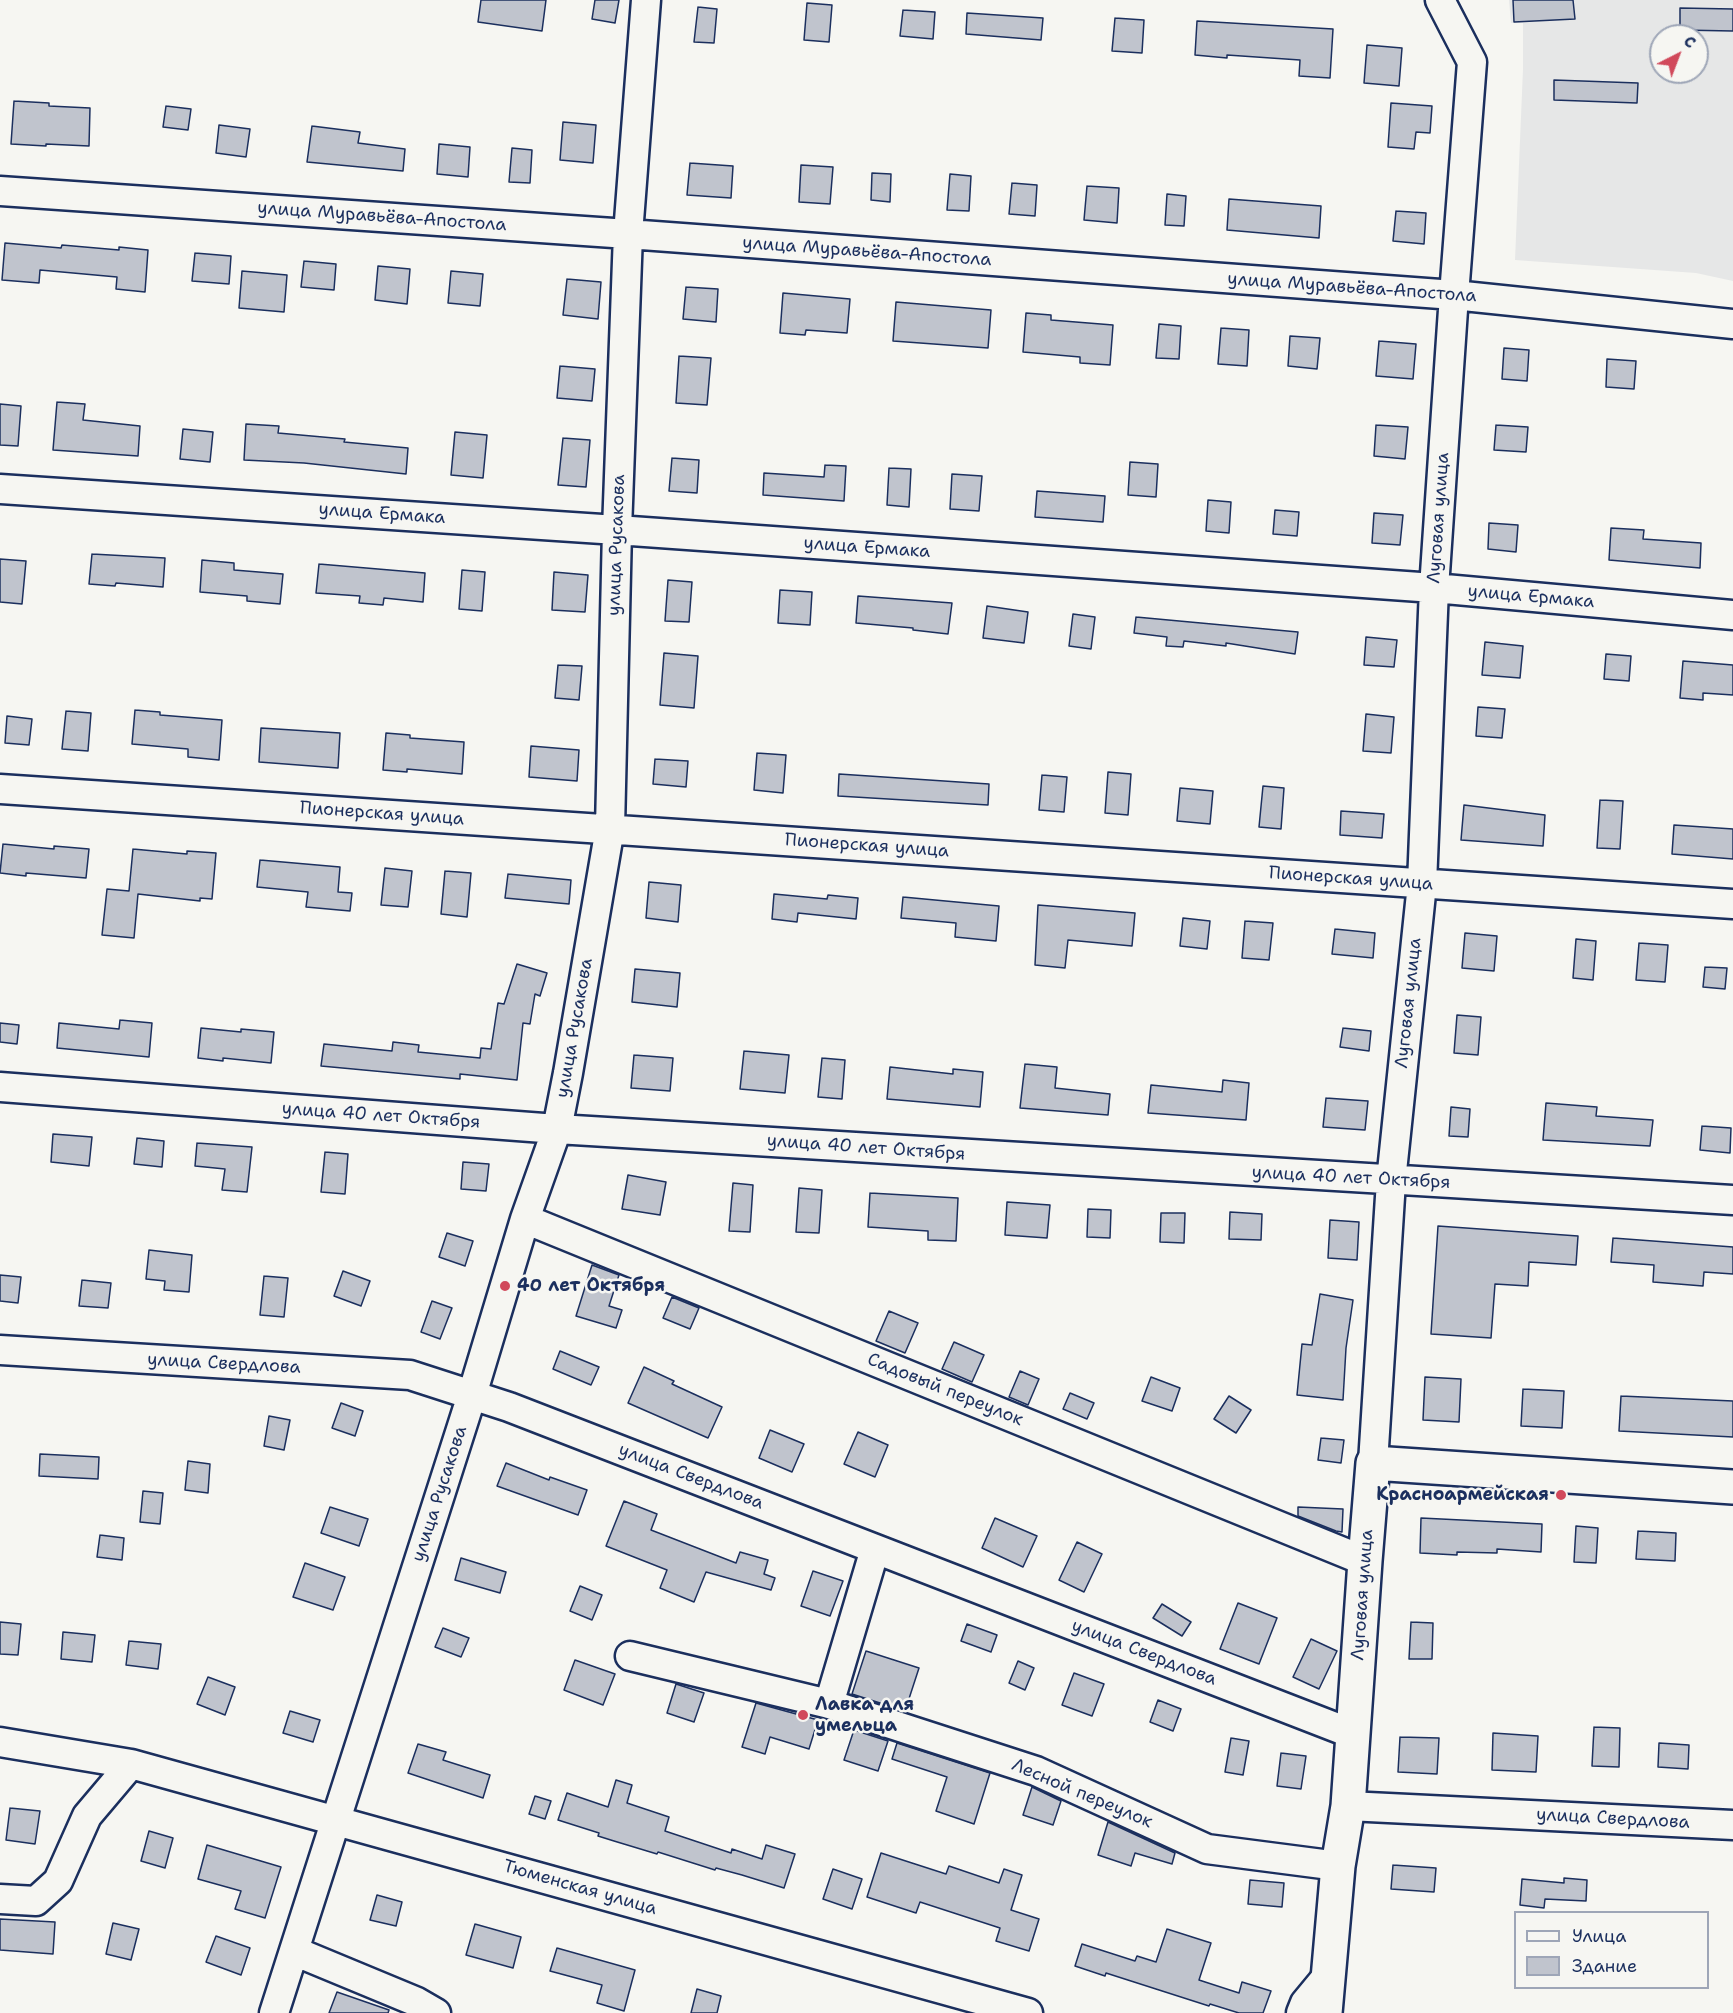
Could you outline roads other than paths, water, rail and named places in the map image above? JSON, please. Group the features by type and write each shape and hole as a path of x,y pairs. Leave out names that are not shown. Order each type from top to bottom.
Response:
{"main road":[{"path":"1373,1463 1733,1487"},
{"name":"Луговая улица","path":"1325,2013 1338,1866 1348,1806 1373,1463"}],"street":[{"name":"улица Русакова","path":"274,2013 472,1395 525,1219 557,1129 610,828 617,530 628,234 646,0"},
{"name":"Луговая улица","path":"1373,1463 1391,1181 1422,884 1434,588 1472,62 1440,0"},
{"name":"улица Муравьёва-Апостола","path":"0,191 628,234 1454,295 1733,324"},
{"name":"улица Ермака","path":"0,489 1434,588 1733,615"},
{"name":"Пионерская улица","path":"0,789 1733,904"},
{"name":"улица 40 лет Октября","path":"0,1087 557,1129 1733,1200"},
{"name":"Садовый переулок","path":"525,1219 1365,1561"},
{"name":"улица Свердлова","path":"0,1350 410,1375 509,1407 1353,1734"},
{"path":"829,1704 875,1549"},
{"name":"Лесной переулок","path":"630,1656 829,1704 1036,1771 1207,1849 1338,1866"},
{"name":"Тюменская улица","path":"0,1742 131,1764 1028,2013"},
{"path":"0,1899 36,1901 58,1881 87,1816 131,1764"},
{"name":"улица Свердлова","path":"1348,1806 1733,1825"},
{"path":"294,1951 417,2002 436,2013"},
{"path":"1301,2013 1305,2003 1329,1974"}],"place":[{"name":"40 лет Октября","path":"505,1286"},
{"name":"Красноармейская","path":"1561,1495"},
{"name":"Лавка для умельца","path":"803,1715"}]}
